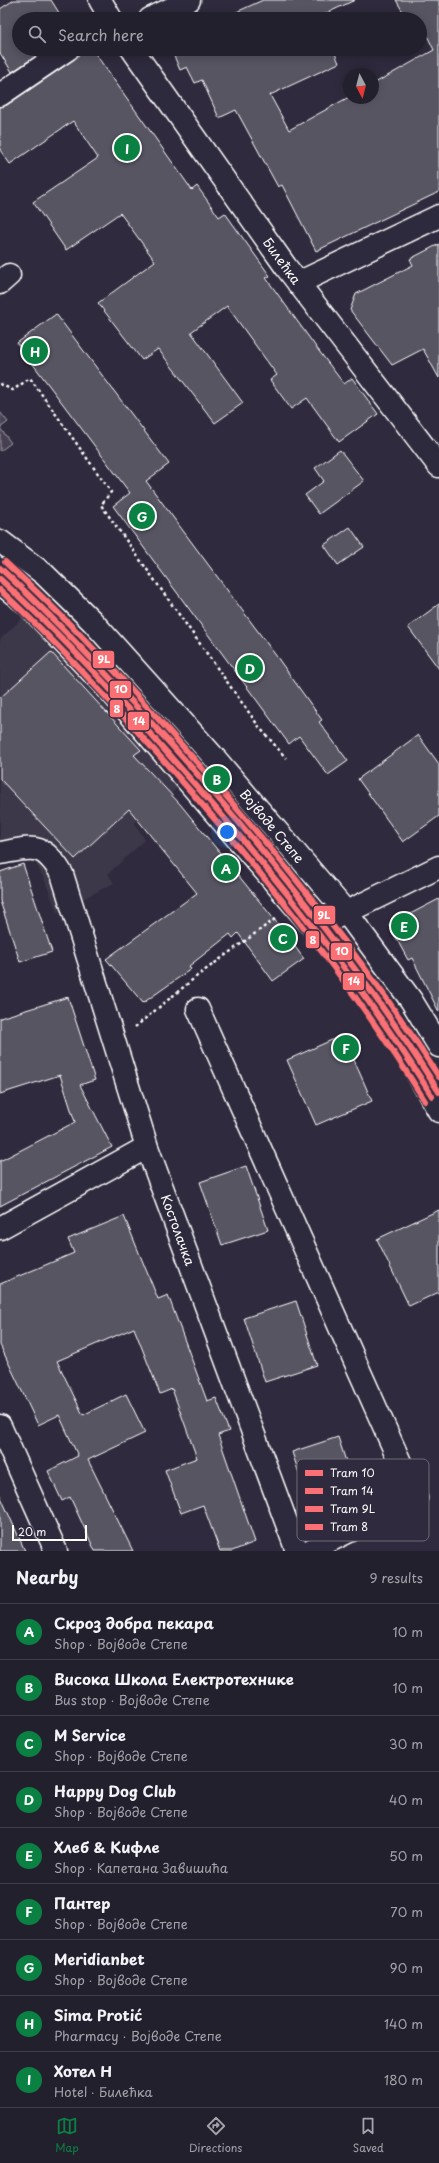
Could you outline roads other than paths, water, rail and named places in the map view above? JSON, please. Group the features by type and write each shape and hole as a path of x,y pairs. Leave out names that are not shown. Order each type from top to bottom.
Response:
{"street":[{"path":"100,0 107,12"},
{"path":"164,12 189,0"},
{"path":"0,95 58,56"},
{"name":"Билећка","path":"137,56 298,283 439,466"},
{"path":"298,283 439,216"},
{"name":"Војводе Степе","path":"0,541 44,574 92,622 213,756 346,912 411,1000 439,1046"},
{"path":"0,583 28,605 112,693 344,963 394,1033 439,1111"},
{"name":"Костолачка","path":"0,853 30,847 44,852 53,860 62,874 70,906 148,1147 297,1551"},
{"path":"314,928 439,867"},
{"path":"198,1009 399,1459"},
{"path":"0,1228 148,1147"},
{"path":"0,1426 56,1551"},
{"path":"309,1551 329,1541"}],"tram line":[{"name":"9L","path":"5,562 30,585 125,682 259,834 291,873 383,993 439,1077"},
{"name":"10","path":"0,568 48,614 117,685 184,759 253,839 350,962 381,1005 439,1092"},
{"name":"14","path":"0,579 69,645 155,739 279,883 374,1009 432,1096"},
{"name":"8","path":"0,590 43,631 104,695 235,843 334,968 366,1012 425,1101"}],"place":[{"name":"Хотел Н","path":"127,148"},
{"name":"Sima Protić","path":"35,351"},
{"name":"Meridianbet","path":"142,516"},
{"name":"Happy Dog Club","path":"250,668"},
{"name":"Висока Школа Електротехнике","path":"217,779"},
{"name":"Скроз добра пекара","path":"226,868"},
{"name":"Хлеб & Кифле","path":"404,926"},
{"name":"M Service","path":"283,938"},
{"name":"Пантер","path":"346,1048"}]}
